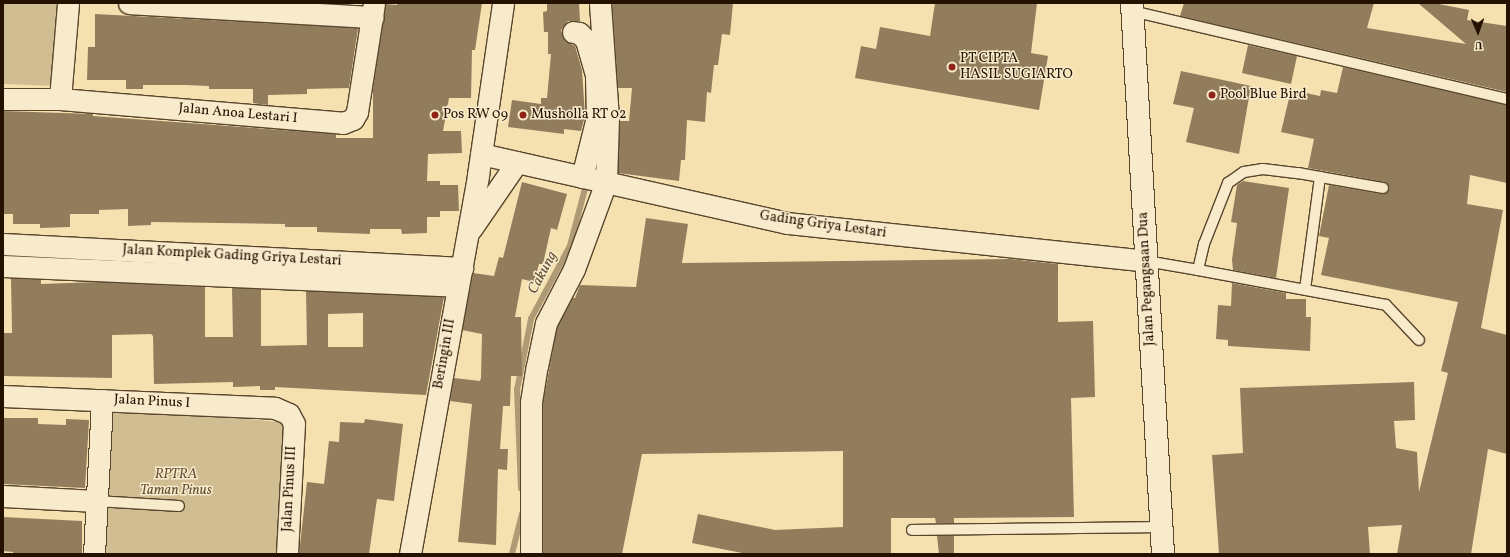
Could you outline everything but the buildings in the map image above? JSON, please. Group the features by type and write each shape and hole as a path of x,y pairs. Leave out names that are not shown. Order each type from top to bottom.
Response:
{"main road":[{"name":"Jalan Pegangsaan Dua","path":"1132,7 1163,554"}],"street":[{"path":"60,99 68,3"},
{"path":"129,3 373,10"},
{"name":"Beringin III","path":"410,554 481,154 503,3"},
{"path":"531,554 533,473 531,402 537,366 546,323 574,269 608,118 600,3"},
{"name":"Jalan Anoa Lestari I","path":"3,99 60,99 342,123 353,119 357,112 373,10"},
{"path":"573,32 579,32 586,40 596,76 597,117 594,180"},
{"name":"Gading Griya Lestari","path":"481,154 787,222 1146,262"},
{"path":"467,234 518,162"},
{"name":"Jalan Komplek Gading Griya Lestari","path":"3,244 459,277"},
{"name":"Jalan Komplek Gading Griya Lestari","path":"3,266 459,277"},
{"name":"Jalan Pinus I","path":"3,396 275,408 289,414 294,424"},
{"path":"94,554 102,400"},
{"name":"Jalan Pinus III","path":"287,554 294,424"},
{"path":"3,496 96,501"}],"lane":[{"path":"1132,7 1507,99"},
{"path":"1198,270 1204,244 1228,183 1244,172 1263,169 1383,188"},
{"path":"1305,289 1320,177"},
{"path":"1146,262 1305,289 1386,305 1419,340"},
{"path":"96,501 179,506"},
{"path":"912,530 1161,527"}],"green space":[{"path":"3,3 64,3 56,86 3,84"},
{"name":"RPTRA Taman Pinus","path":"108,405 289,423 279,554 102,554"}],"waterway":[{"name":"Cakung","path":"521,489 517,390 531,319 570,246 587,181"},
{"name":"Cakung","path":"512,554 522,514"}],"place":[{"name":"PT CIPTA HASIL SUGIARTO","path":"952,67"},
{"name":"Pool Blue Bird","path":"1212,95"},
{"name":"Pos RW 09","path":"435,115"},
{"name":"Musholla RT 02","path":"523,115"}]}
